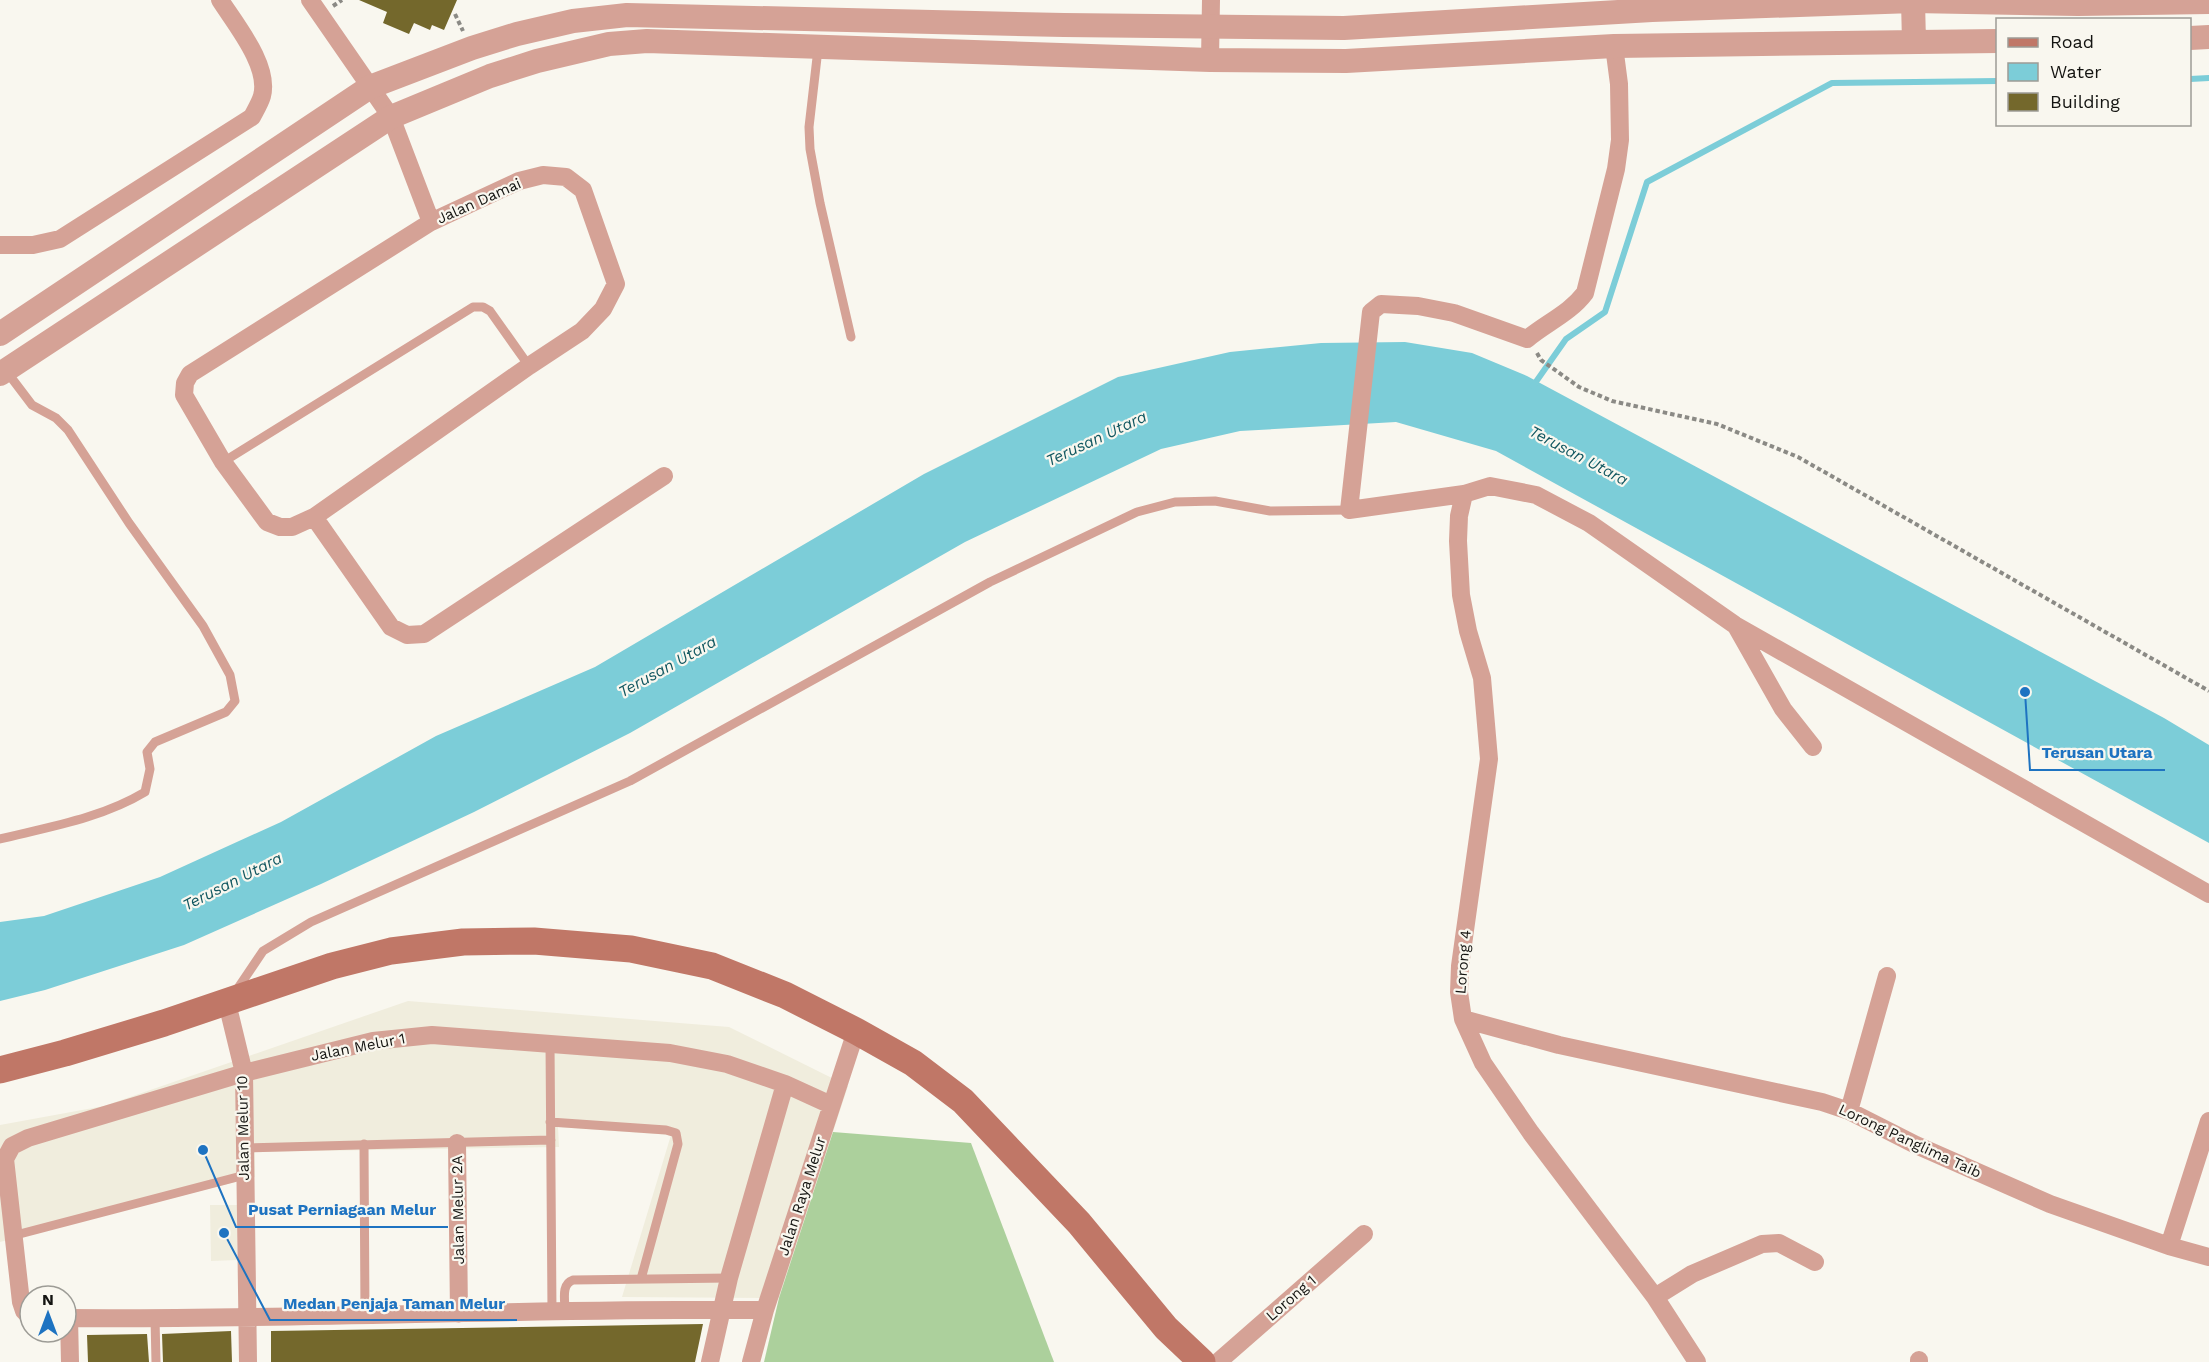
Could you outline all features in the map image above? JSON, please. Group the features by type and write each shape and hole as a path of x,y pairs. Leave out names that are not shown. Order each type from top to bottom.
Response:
{"main road":[{"path":"0,1070 65,1053 227,1003 332,966 391,951 463,942 534,940 631,949 712,966 785,995 856,1031 913,1063 963,1101 1079,1222 1166,1328 1202,1362"}],"street":[{"path":"0,245 33,245 60,238 252,117 262,96 262,72 251,49 220,0"},
{"path":"310,0 391,117 431,222"},
{"path":"1210,60 1211,0"},
{"path":"5,327 248,170 370,87 472,48 517,34 573,21 627,15 1064,25 1344,28 1652,10 1913,1 2078,4 2209,2"},
{"path":"1913,1 1914,42"},
{"path":"2191,38 2209,37"},
{"path":"3,372 391,117 490,76 537,61 609,45 647,41 1210,60 1346,61 1614,46 1996,41"},
{"path":"1614,46 1619,84 1620,140 1616,169 1585,293 1576,305 1548,321 1527,339 1454,313 1418,306 1381,304 1371,312 1349,504 1464,494 1490,486 1536,495 1589,523 1735,625 2209,894"},
{"name":"Jalan Damai","path":"543,175 566,177 583,190 616,284 603,309 582,331 314,517 292,527 280,527 267,522 223,462 184,395 184,383 190,374 431,222 519,181 543,175"},
{"path":"314,517 391,627 407,635 424,634 664,476"},
{"name":"Lorong 4","path":"1464,494 1459,516 1458,542 1461,595 1468,631 1482,678 1488,759 1460,966 1459,992 1463,1019 1483,1063 1531,1133 1655,1297 1697,1362"},
{"path":"1735,625 1783,709 1813,747"},
{"path":"1849,1111 1887,976"},
{"name":"Jalan Melur 10","path":"227,1003 244,1073 245,1317 248,1362"},
{"name":"Lorong Panglima Taib","path":"1463,1019 1559,1045 1810,1099 1849,1111 1916,1145 2039,1199 2169,1246 2209,1257"},
{"name":"Jalan Raya Melur","path":"751,1362 765,1310 856,1031"},
{"name":"Jalan Melur 1","path":"12,1236 4,1159 12,1146 28,1138 244,1073 373,1041 432,1035 670,1053 727,1064 785,1084 831,1105"},
{"path":"710,1362 729,1278 785,1084"},
{"path":"2169,1246 2209,1121"},
{"name":"Jalan Melur 2A","path":"457,1143 459,1314"},
{"name":"Lorong 1","path":"1218,1362 1364,1234"},
{"path":"12,1236 19,1284"},
{"path":"1655,1297 1692,1274 1762,1244 1779,1242 1815,1262"},
{"path":"78,1318 459,1314 559,1310 765,1310"},
{"path":"69,1344 70,1362"}],"lane":[{"path":"819,46 809,127 810,149 851,337"},
{"path":"223,462 473,307 483,307 490,311 529,366"},
{"path":"0,839 88,817 126,804 146,792 150,769 147,752 155,742 226,712 236,701 230,675 203,626 129,523 68,430 56,418 32,405 3,372"},
{"path":"227,1003 263,951 311,922 630,781 990,582 1137,512 1175,502 1215,501 1270,511 1349,504"},
{"path":"550,1043 550,1122 559,1310"},
{"path":"550,1122 666,1130 676,1133 678,1144 640,1279"},
{"path":"244,1148 551,1140"},
{"path":"364,1144 365,1315"},
{"path":"12,1236 244,1175"},
{"path":"559,1310 568,1282 729,1278"},
{"path":"155,1318 156,1362"}],"path":[{"path":"1541,360 1579,387 1612,401 1717,424 1798,457 2209,691"}],"shaded area":[{"path":"408,1001 729,1027 848,1086 779,1298 622,1297 671,1135 558,1127 559,1147 255,1152 255,1177 0,1242 0,1125 104,1106"},
{"path":"210,1205 237,1205 237,1260 211,1261"}],"green space":[{"path":"833,1132 971,1143 1054,1362 764,1362 779,1298"}],"water":[{"name":"Terusan Utara","path":"1405,342 1472,353 1527,376 2164,718 2209,745 2209,843 1496,451 1396,422 1240,431 1161,449 965,542 630,733 474,812 321,884 184,945 45,990 0,1001 0,922 44,916 160,877 281,822 436,736 595,667 924,474 1118,377 1230,352 1321,343"}],"building":[{"path":"359,0 457,0 444,30 432,25 430,30 414,23 409,34 383,23 387,12"},
{"path":"703,1324 695,1362 271,1362 271,1331"},
{"path":"231,1331 232,1362 163,1362 162,1334"},
{"path":"147,1334 149,1362 88,1362 87,1335"}],"waterway":[{"path":"2191,79 2209,78"},
{"path":"1533,386 1566,339 1605,312 1647,182 1832,83 1996,81"}],"place":[{"name":"Terusan Utara","path":"2025,692"},
{"name":"Pusat Perniagaan Melur","path":"203,1150"},
{"name":"Medan Penjaja Taman Melur","path":"224,1233"}]}
